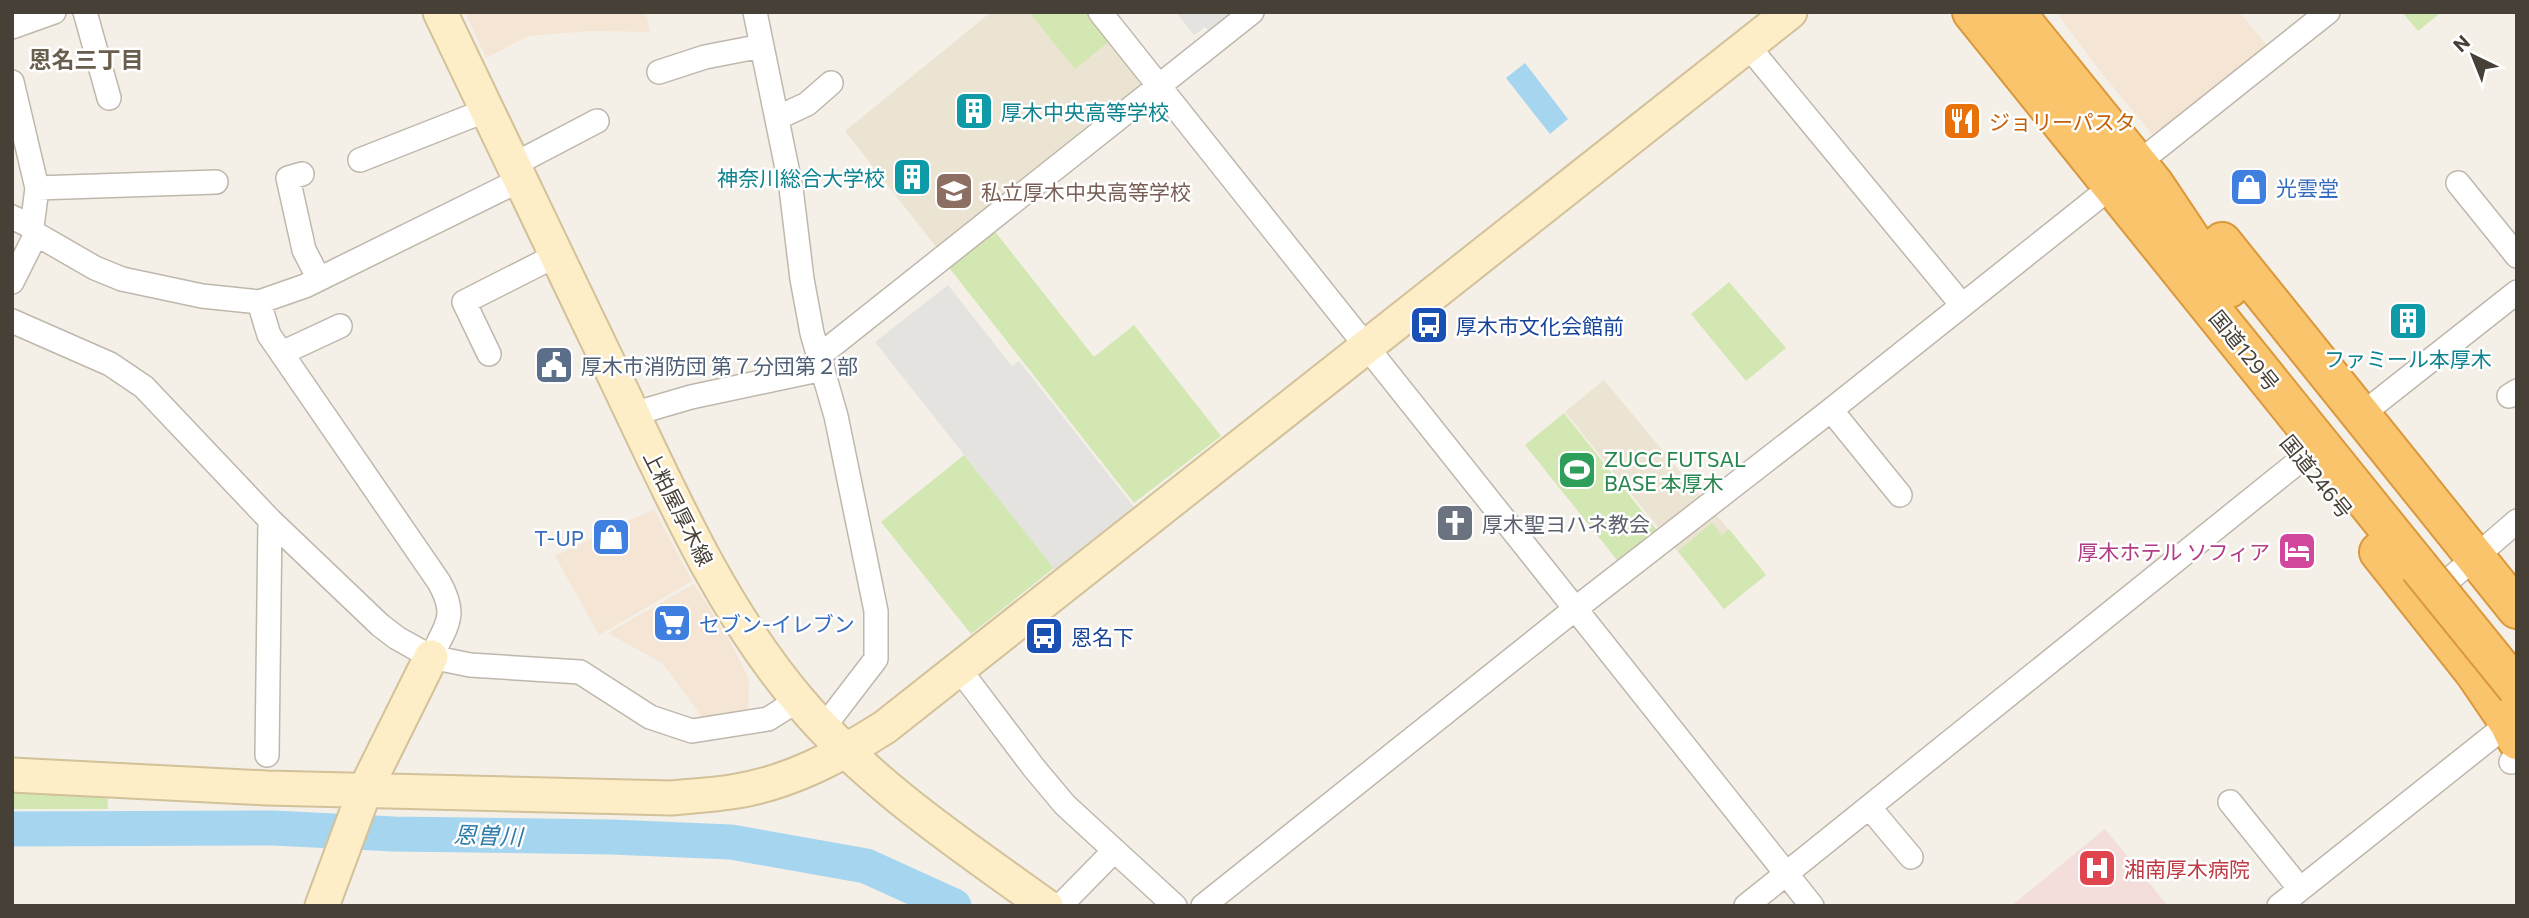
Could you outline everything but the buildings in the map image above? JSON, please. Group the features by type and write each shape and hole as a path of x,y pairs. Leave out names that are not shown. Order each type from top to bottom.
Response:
{"highway":[{"name":"国道129号","path":"1972,12 2132,186 2194,244 2517,649"},
{"name":"国道129号","path":"2015,12 2132,186"},
{"path":"2132,186 2211,229 2361,415 2444,559 2517,609"},
{"name":"国道246号","path":"2132,186 2147,252 2189,315 2475,673 2514,735"},
{"name":"国道129号","path":"2444,559 2514,735"}],"street":[{"path":"12,27 54,12"},
{"path":"85,12 109,98"},
{"name":"上粕屋厚木線","path":"440,12 689,531 738,618 797,700 847,751 940,831 1046,906"},
{"path":"755,12 791,188 802,279 836,416 876,611 876,659 823,728"},
{"path":"1100,12 1812,906"},
{"path":"633,414 821,362 1252,12"},
{"path":"12,775 362,798 671,798 732,792 793,777 847,751 885,727 960,670 1790,12"},
{"path":"1203,906 1962,305 2132,186 2328,12"},
{"path":"659,72 705,57 762,46"},
{"path":"1748,46 1962,305"},
{"path":"12,82 30,132 37,188 12,282"},
{"path":"777,118 807,104 831,83"},
{"path":"360,160 487,110"},
{"path":"27,226 95,268 122,279 202,296 259,302 319,279 516,172 590,127"},
{"path":"37,188 134,178 208,178"},
{"path":"287,178 304,250 319,279"},
{"path":"2462,196 2517,256"},
{"path":"491,354 456,306 557,255"},
{"path":"2361,415 2517,292"},
{"path":"259,302 269,335 439,582 449,600 451,611 362,798 322,906"},
{"path":"12,321 110,365 144,387 270,520 380,625 431,657 470,665 580,672 650,717 692,731 768,719 797,700"},
{"path":"282,354 340,326"},
{"path":"1831,410 1900,495"},
{"path":"1746,906 2303,458"},
{"path":"267,755 270,520"},
{"path":"2421,605 2444,559 2517,521"},
{"path":"960,670 1065,805 1175,906"},
{"path":"2280,906 2514,735"},
{"path":"2230,802 2252,815 2300,889"},
{"path":"1870,807 1911,857"},
{"path":"1060,906 1114,852"}],"shaded area":[{"path":"465,12 646,12 650,32 590,31 528,36 486,58"},
{"name":"私立厚木中央高等学校","path":"991,12 1092,12 1144,78 1143,89 940,252 845,131"},
{"path":"1176,12 1235,12 1210,32 1205,27 1194,35"},
{"path":"2056,12 2239,12 2271,50 2156,139"},
{"path":"948,285 1012,366 1019,361 1134,507 1055,570 875,342"},
{"path":"1604,380 1766,575 1724,609 1565,412"},
{"name":"T-UP","path":"654,509 692,581 599,635 555,556"},
{"path":"694,584 727,636 749,679 748,713 704,720 663,664 608,633"},
{"name":"湘南厚木病院","path":"2105,829 2168,906 2011,906"}],"green space":[{"path":"1029,12 1088,12 1111,40 1075,69"},
{"path":"2402,12 2437,12 2438,15 2418,31"},
{"path":"993,229 1094,357 1134,325 1221,436 1134,503 947,265"},
{"path":"1729,282 1786,348 1746,381 1691,314"},
{"name":"ZUCC FUTSAL BASE 本厚木","path":"1564,413 1660,534 1621,565 1525,445"},
{"path":"964,455 1054,568 971,634 881,522"},
{"path":"1712,523 1722,535 1729,529 1766,575 1724,609 1678,551"},
{"path":"12,781 107,791 108,809 12,809"}],"water":[{"path":"1525,63 1568,119 1550,134 1506,78"}],"waterway":[{"name":"恩曽川","path":"12,829 273,828 394,834 611,837 731,842 866,866 954,906"}],"place":[{"name":"厚木中央高等学校","path":"974,111"},
{"name":"ジョリーパスタ","path":"1962,121"},
{"name":"神奈川総合大学校","path":"912,177"},
{"name":"光雲堂","path":"2249,187"},
{"name":"私立厚木中央高等学校","path":"954,191"},
{"name":"ファミール本厚木","path":"2408,321"},
{"name":"厚木市文化会館前","path":"1429,325"},
{"name":"厚木市消防団 第７分団第２部","path":"554,365"},
{"name":"ZUCC FUTSAL BASE 本厚木","path":"1577,470"},
{"name":"厚木聖ヨハネ教会","path":"1455,523"},
{"name":"T-UP","path":"611,537"},
{"name":"厚木ホテル ソフィア","path":"2297,551"},
{"name":"セブン-イレブン","path":"672,623"},
{"name":"恩名下","path":"1044,636"},
{"name":"湘南厚木病院","path":"2097,868"}],"district":[{"name":"恩名三丁目","path":"86,59"}]}
